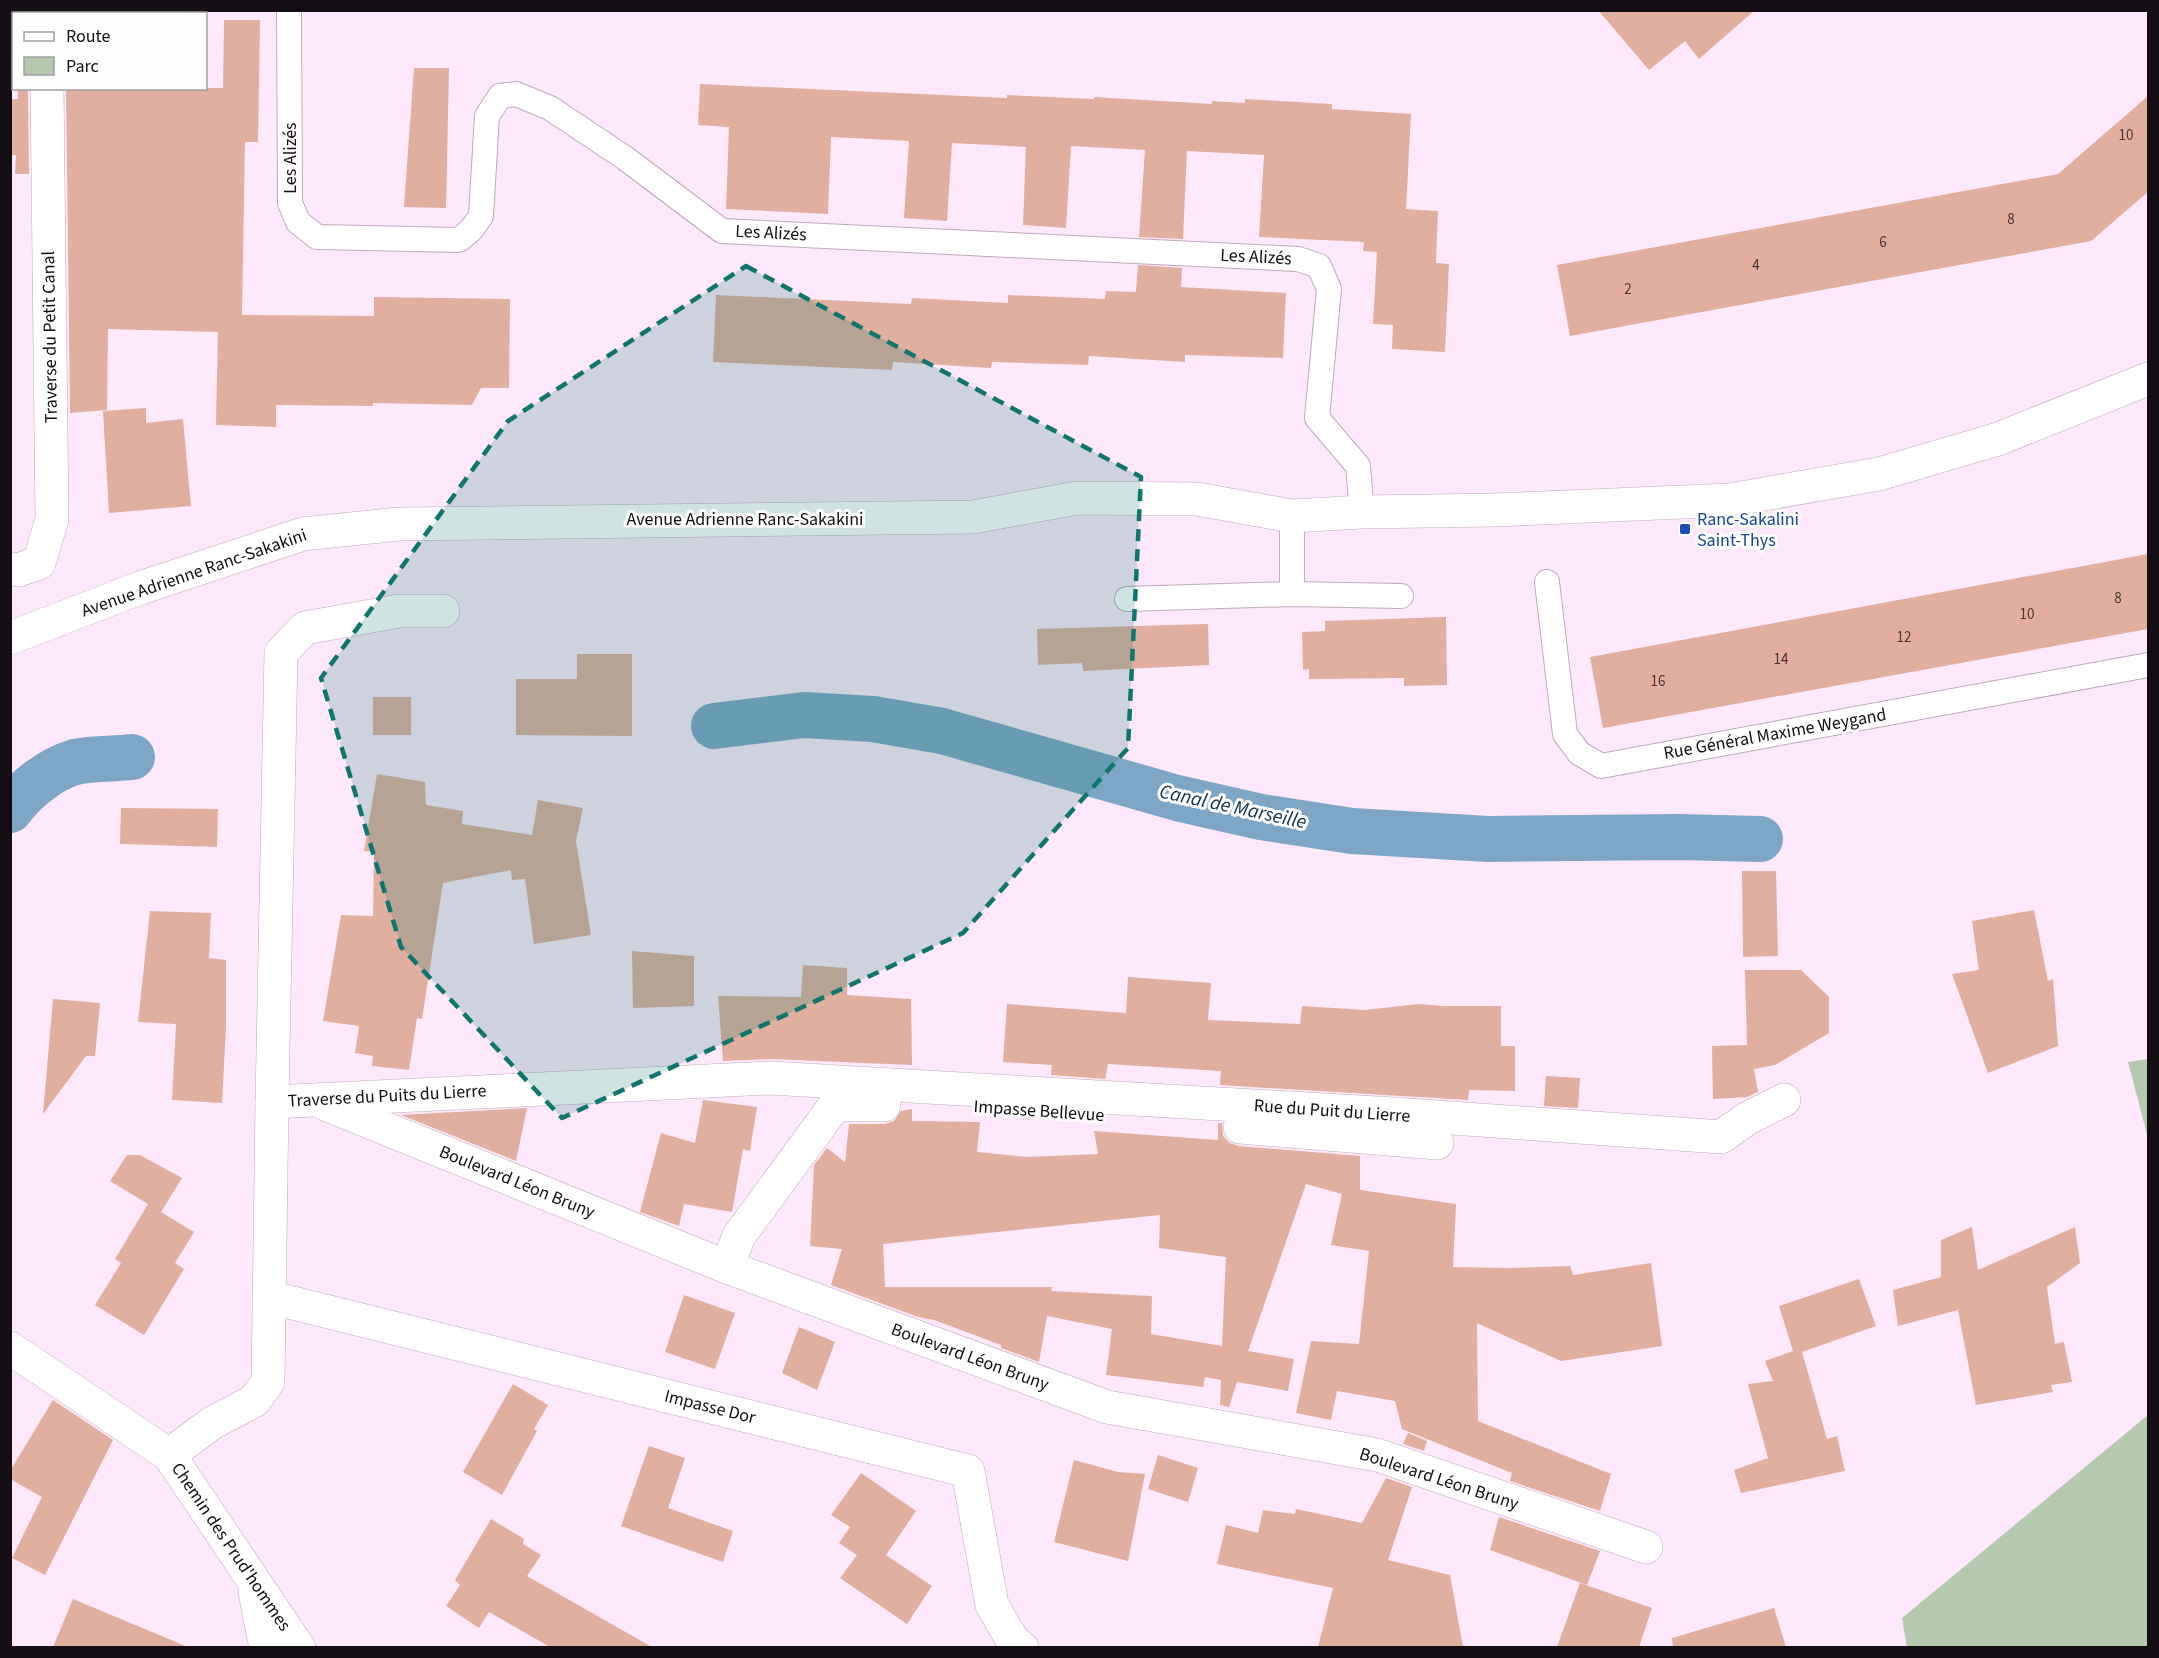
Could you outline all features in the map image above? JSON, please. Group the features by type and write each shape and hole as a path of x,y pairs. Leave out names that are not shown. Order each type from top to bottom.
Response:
{"street":[{"name":"Traverse du Petit Canal","path":"14,570 39,563 52,519 47,90"},
{"name":"Avenue Adrienne Ranc-Sakakini","path":"10,638 140,588 303,534 399,524 973,517 1077,498 1197,499 1292,516 1730,500 1879,474 1998,439 2148,379"},
{"path":"272,1102 281,653 305,628 399,611 443,611"},
{"name":"Traverse du Puits du Lierre","path":"169,1455 212,1423 254,1401 268,1382 272,1102 770,1078 869,1084"},
{"name":"Rue du Puit du Lierre","path":"869,1084 1382,1113 1721,1137 1749,1118 1784,1100"},
{"name":"Boulevard Léon Bruny","path":"315,1100 727,1267 1107,1407 1377,1455 1646,1547"},
{"name":"Impasse Bellevue","path":"727,1267 739,1236 835,1105 977,1106 1437,1143"},
{"name":"Impasse Dor","path":"269,1297 968,1471 992,1605 1013,1641 1022,1647"},
{"name":"Chemin des Prud'hommes","path":"10,1348 169,1455 299,1647"},
{"path":"253,1578 266,1647"}],"lane":[{"name":"Les Alizés","path":"289,10 290,203 298,222 317,237 459,240 471,230 480,216 487,116 500,96 516,94 550,108 625,158 722,231 1298,259 1319,266 1329,290 1317,418 1358,466 1362,512"},
{"path":"1292,516 1294,553 1292,594"},
{"name":"Rue Général Maxime Weygand","path":"1547,582 1565,734 1579,753 1601,766 2148,665"},
{"path":"1127,599 1292,594 1401,596"}],"highlighted area":[{"path":"746,266 1141,477 1128,748 963,933 562,1118 401,947 321,678 508,421"}],"green space":[{"path":"2148,1059 2148,1138 2128,1062"},
{"path":"2148,1415 2148,1647 1907,1647 1902,1618"}],"building":[{"path":"1598,10 1755,10 1699,59 1685,41 1649,70"},
{"path":"224,20 260,20 258,142 245,142 242,315 374,316 374,297 510,299 509,388 481,388 472,405 373,403 373,406 276,405 276,427 216,425 218,332 108,329 107,410 70,413 66,90 223,88"},
{"path":"414,68 449,68 446,208 404,207"},
{"path":"700,84 1007,98 1007,95 1094,99 1094,97 1212,104 1212,101 1245,103 1245,99 1332,104 1332,109 1411,114 1406,209 1438,211 1436,263 1449,264 1445,352 1392,349 1393,325 1373,324 1377,252 1363,251 1364,242 1259,237 1264,155 1187,151 1183,239 1139,237 1145,150 1071,146 1066,228 1023,225 1026,147 952,143 947,221 904,218 909,141 831,137 828,214 726,209 729,127 698,125"},
{"path":"18,90 28,90 29,174 15,174 16,155 10,155 10,99 18,99"},
{"path":"2148,96 2148,192 2091,241 1570,336 1557,265 2058,174"},
{"path":"1138,265 1182,268 1181,287 1286,293 1283,358 1185,355 1185,362 1089,356 1088,365 992,362 991,368 893,362 892,370 713,362 716,295 911,304 912,298 1008,303 1008,295 1105,299 1106,291 1136,292"},
{"path":"146,408 146,423 183,419 191,506 109,513 103,411"},
{"path":"2148,554 2148,629 1603,728 1590,657"},
{"path":"1446,617 1447,685 1404,686 1404,678 1309,679 1309,669 1303,670 1302,632 1325,631 1325,621"},
{"path":"1208,624 1209,665 1083,671 1082,663 1038,665 1037,629"},
{"path":"577,654 632,654 632,736 516,735 516,679 577,679"},
{"path":"373,697 411,697 411,735 373,735"},
{"path":"377,774 425,782 426,805 463,811 462,824 532,835 538,800 583,808 576,841 591,935 534,944 525,879 512,880 511,870 443,883 422,1019 417,1018 409,1070 372,1066 373,1056 355,1053 359,1026 323,1021 341,915 373,916 374,852 364,851"},
{"path":"121,808 218,809 217,847 120,844"},
{"path":"1742,871 1776,871 1778,956 1743,957"},
{"path":"2034,910 2048,981 2053,979 2058,1046 1988,1073 1952,974 1979,970 1972,921"},
{"path":"150,911 211,913 209,958 226,960 226,1027 222,1103 172,1100 176,1024 138,1022"},
{"path":"632,951 694,956 694,1006 633,1008"},
{"path":"803,965 847,968 847,995 911,999 912,1065 771,1059 723,1061 718,996 801,997"},
{"path":"1745,970 1801,970 1829,997 1829,1033 1775,1065 1754,1069 1758,1092 1747,1097 1713,1099 1712,1046 1747,1045"},
{"path":"1128,977 1211,983 1208,1020 1300,1024 1302,1006 1365,1010 1418,1004 1501,1006 1501,1046 1515,1046 1515,1091 1469,1090 1468,1100 1220,1085 1221,1071 1108,1064 1105,1079 1051,1075 1052,1065 1003,1062 1007,1004 1126,1013"},
{"path":"53,999 100,1003 95,1056 86,1056 43,1114"},
{"path":"1546,1076 1580,1078 1578,1108 1544,1106"},
{"path":"703,1100 757,1107 750,1151 743,1149 732,1212 684,1204 679,1226 640,1212 661,1133 695,1143"},
{"path":"527,1108 516,1161 401,1115"},
{"path":"912,1109 912,1121 980,1122 977,1152 1027,1157 1098,1154 1094,1131 1218,1140 1218,1123 1222,1123 1223,1136 1230,1143 1238,1146 1360,1156 1360,1190 1456,1204 1453,1267 1570,1266 1573,1275 1651,1263 1662,1346 1561,1361 1477,1323 1478,1421 1611,1474 1600,1511 1510,1481 1512,1473 1402,1429 1395,1401 1337,1391 1331,1420 1296,1413 1311,1341 1359,1344 1369,1251 1331,1245 1342,1194 1306,1184 1248,1351 1294,1359 1288,1391 1237,1382 1229,1407 1220,1405 1221,1380 1205,1377 1203,1387 1106,1375 1112,1329 1047,1316 1039,1362 934,1320 918,1317 831,1285 842,1249 810,1246 814,1165 827,1148 845,1162 849,1124 885,1124 894,1121 901,1111","holes":["1160,1215 1159,1248 1226,1257 1222,1346 1151,1334 1152,1296 1051,1291 1052,1287 885,1287 883,1244"]},
{"path":"127,1155 140,1155 182,1178 161,1212 194,1232 175,1263 184,1269 144,1335 95,1305 121,1263 115,1259 148,1204 110,1181"},
{"path":"1972,1227 1978,1270 2075,1227 2080,1263 2047,1287 2055,1344 2064,1342 2072,1382 2051,1385 2053,1392 1976,1405 1958,1310 1898,1326 1893,1290 1941,1277 1941,1240"},
{"path":"1859,1279 1876,1326 1802,1352 1827,1439 1837,1436 1845,1471 1741,1493 1734,1470 1768,1458 1748,1384 1773,1381 1765,1361 1793,1351 1779,1306"},
{"path":"684,1295 735,1313 715,1369 665,1352"},
{"path":"799,1327 835,1342 817,1390 782,1373"},
{"path":"513,1384 548,1405 534,1429 537,1431 502,1495 463,1472"},
{"path":"53,1400 113,1440 45,1575 12,1558 42,1497 10,1479 10,1471"},
{"path":"1408,1433 1427,1441 1424,1451 1403,1444"},
{"path":"649,1446 685,1458 668,1508 733,1531 723,1562 621,1526"},
{"path":"1158,1455 1198,1468 1188,1502 1148,1489"},
{"path":"1074,1460 1118,1472 1145,1474 1128,1561 1054,1542"},
{"path":"861,1473 916,1511 886,1555 932,1586 907,1624 840,1578 857,1555 839,1543 850,1527 831,1515"},
{"path":"1386,1478 1412,1487 1388,1560 1450,1575 1463,1647 1318,1647 1333,1588 1217,1564 1226,1525 1258,1533 1263,1510 1295,1514 1296,1509 1362,1523"},
{"path":"1499,1517 1600,1551 1587,1585 1490,1550"},
{"path":"491,1519 524,1539 523,1544 541,1555 527,1576 652,1647 550,1647 489,1612 479,1628 446,1606 460,1585 455,1580"},
{"path":"1580,1583 1652,1608 1639,1647 1557,1647"},
{"path":"73,1599 188,1647 53,1647"},
{"path":"1774,1608 1786,1647 1673,1647 1672,1638"}],"waterway":[{"name":"Canal de Marseille","path":"714,726 804,715 873,719 942,731 1177,798 1261,817 1352,831 1488,839 1679,837 1760,839"},
{"name":"Canal de Marseille","path":"10,810 39,781 66,765 89,760 132,757"}],"place":[{"name":"Ranc-Sakalini Saint-Thys","path":"1685,529"}]}
